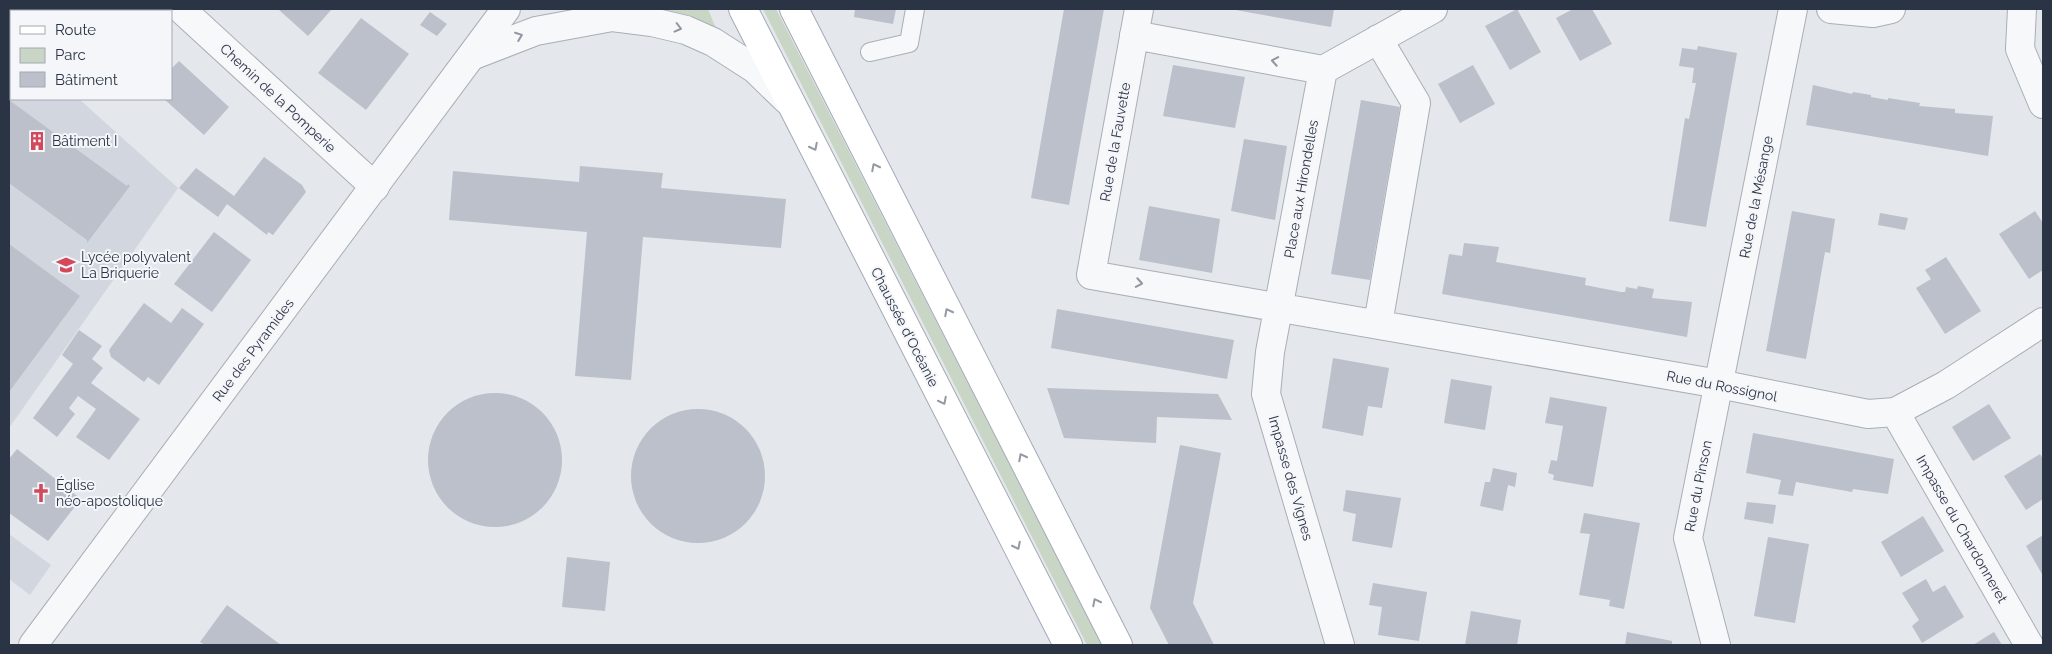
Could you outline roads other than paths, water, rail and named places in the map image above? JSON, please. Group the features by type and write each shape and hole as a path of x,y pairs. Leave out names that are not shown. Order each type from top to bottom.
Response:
{"main road":[{"name":"Chaussée d'Océanie","path":"743,9 1068,645"},
{"path":"794,9 1118,645"}],"street":[{"name":"Chemin de la Pomperie","path":"181,9 375,187"},
{"name":"Rue des Pyramides","path":"33,645 474,55 506,9"},
{"name":"Rue de la Fauvette","path":"1139,9 1090,275 1279,309"},
{"path":"1134,35 1323,70 1433,9"},
{"name":"Rue de la Mésange","path":"1719,384 1793,9"},
{"path":"1831,9 1874,12 1891,9"},
{"path":"2022,9 2020,49 2043,104"},
{"path":"474,55 522,35 555,27 612,17 652,22 686,30 713,42 755,69 792,104"},
{"path":"1378,39 1416,104 1378,324"},
{"name":"Place aux Hirondelles","path":"1279,309 1323,70"},
{"name":"Rue du Rossignol","path":"1279,309 1378,324 1719,384 1868,414 1895,412 1946,385 2043,322"},
{"name":"Impasse des Vignes","path":"1279,309 1270,352 1266,394 1340,645"},
{"name":"Rue du Pinson","path":"1716,645 1688,538 1719,384"},
{"name":"Impasse du Chardonneret","path":"1895,412 2029,645"}],"lane":[{"path":"870,52 908,43 915,9"}],"place":[{"name":"Bâtiment I","path":"37,141"},
{"name":"Lycée polyvalent La Briquerie","path":"66,265"},
{"name":"Église néo-apostolique","path":"41,493"}]}
